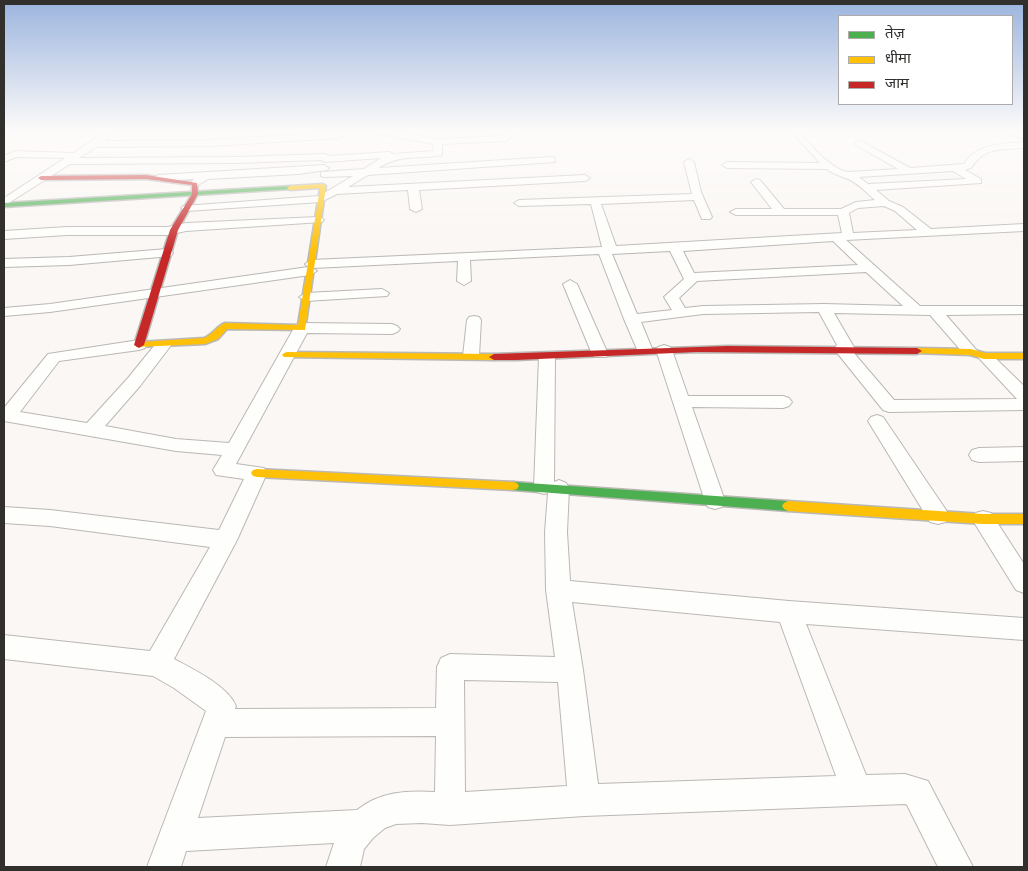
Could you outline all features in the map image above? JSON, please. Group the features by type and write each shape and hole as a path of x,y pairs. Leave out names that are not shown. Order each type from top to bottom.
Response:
{"street":[{"path":"4,215 8,204 51,172"},
{"path":"41,178 158,178 286,172"},
{"path":"326,172 302,328 223,470 551,487 715,501 984,519 1024,519"},
{"path":"186,208 321,199 366,172 371,172"},
{"path":"691,172 698,197 706,217"},
{"path":"838,172 849,175 899,172"},
{"path":"867,187 977,181 961,172"},
{"path":"849,175 867,187 885,204"},
{"path":"139,345 174,230 195,189 205,176"},
{"path":"158,178 195,189"},
{"path":"336,191 585,178"},
{"path":"756,182 781,212"},
{"path":"8,204 195,189 323,186"},
{"path":"413,186 416,209"},
{"path":"518,203 698,197"},
{"path":"595,201 608,250 631,319 645,351"},
{"path":"736,212 843,212 856,205 885,204 899,209 928,233"},
{"path":"843,212 848,236"},
{"path":"4,235 67,231 174,230 186,227 318,220"},
{"path":"4,312 50,308 310,268 464,256 675,248 834,236 1024,228"},
{"path":"834,236 916,310"},
{"path":"675,248 691,282 671,297 681,313"},
{"path":"4,263 78,260 167,252"},
{"path":"464,256 464,281"},
{"path":"690,277 870,268"},
{"path":"570,284 600,354"},
{"path":"306,297 382,293"},
{"path":"631,319 739,308 1024,310"},
{"path":"824,308 844,349 889,406 1024,404"},
{"path":"934,310 1024,396"},
{"path":"472,356 474,320"},
{"path":"235,450 176,445 6,415 54,357 139,345 205,341 215,337 225,326 392,329"},
{"path":"91,430 134,382 164,344"},
{"path":"287,355 547,357 664,350 844,349 1024,356"},
{"path":"664,350 715,501"},
{"path":"547,357 551,487 556,532 558,590 570,670 584,800"},
{"path":"681,401 783,402"},
{"path":"877,420 938,516"},
{"path":"979,455 1024,454"},
{"path":"157,664 226,540 257,473"},
{"path":"4,515 50,518 226,540"},
{"path":"984,519 1024,583"},
{"path":"558,590 789,612 1024,630"},
{"path":"789,612 857,790"},
{"path":"4,647 157,664 184,679 222,706 164,867"},
{"path":"450,809 450,667 570,670"},
{"path":"216,723 450,722"},
{"path":"343,867 352,839 375,814 402,806 450,809 584,800 905,789 917,792 956,867"},
{"path":"176,835 364,826"}],"traffic: fast":[{"path":"4,205 290,188"},
{"path":"513,486 788,506"}],"traffic: slow":[{"path":"139,345 205,341 215,337 225,326 302,328 323,186 290,188"},
{"path":"917,351 971,352 984,356 1024,356"},
{"path":"287,355 494,357"},
{"path":"257,473 513,486"},
{"path":"788,506 983,519 1024,519"}],"traffic: jam":[{"path":"41,178 146,177 195,184 195,194 174,230 139,345"},
{"path":"494,357 697,349 917,351"}]}
